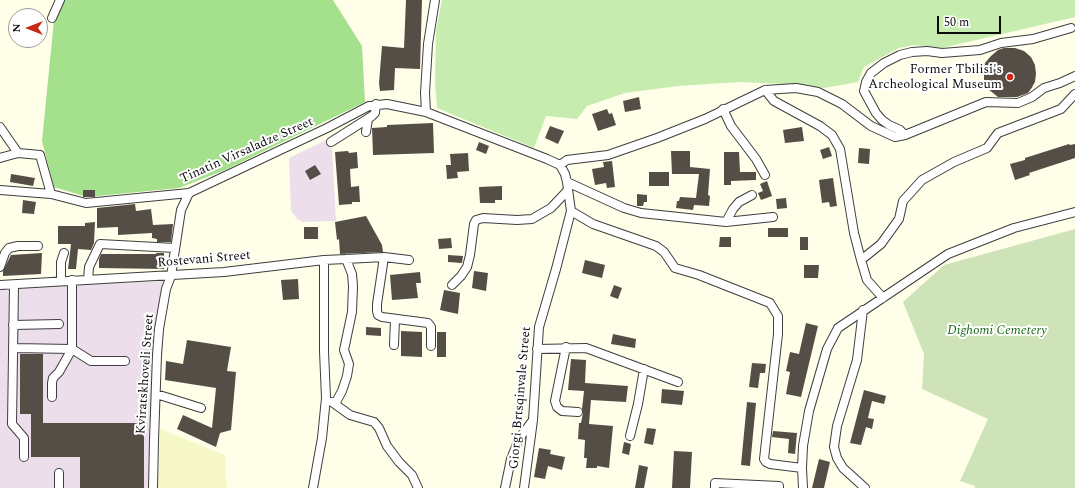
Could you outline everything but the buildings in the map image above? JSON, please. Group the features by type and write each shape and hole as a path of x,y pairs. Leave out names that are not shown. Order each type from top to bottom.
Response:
{"street":[{"path":"52,18 60,0"},
{"path":"435,0 428,44 425,93 426,112 560,165 566,160 608,155 637,145 705,119 764,90 796,88 818,92 842,104 871,126 895,137 905,135 986,102 1018,103 1032,97 1044,88 1075,76"},
{"path":"905,135 900,130 889,125 879,116 864,91 866,82 871,73 884,63 900,55 912,52 927,51 942,53 980,50 1001,43 1033,39 1071,28"},
{"path":"764,90 774,101 820,126 832,135 840,149 854,233 861,260 867,280 882,298"},
{"path":"861,260 881,244 899,219 903,201 922,180 954,162 987,148 998,133 1061,109 1075,94"},
{"path":"331,142 368,119 375,113 376,104"},
{"name":"Tinatin Virsaladze Street","path":"0,190 51,194 86,203 189,193 320,132 369,106 376,104 400,106 426,112"},
{"path":"723,109 731,126 756,159 765,175"},
{"path":"366,132 368,119"},
{"path":"0,127 18,153"},
{"path":"0,158 18,153 40,155 51,194"},
{"name":"Giorgi Brtsqinvale Street","path":"524,488 533,420 538,327 572,211 565,174 560,165"},
{"path":"452,285 467,267 474,224 476,220 483,218 517,220 532,219 550,208 567,186 624,208 642,213 726,222 773,217"},
{"name":"Kviratskhoveli Street","path":"153,488 159,329 166,289 171,276 181,210 189,193"},
{"path":"726,222 730,213 739,202 752,195"},
{"path":"572,211 593,224 656,246 664,252 675,268 699,275 770,303 778,316 778,334 764,459 770,464 802,468"},
{"path":"802,488 803,446 809,412 827,349 838,328 948,254 1014,228 1075,212"},
{"path":"88,280 89,267 100,244 175,248"},
{"path":"0,267 5,253 10,248 18,246 38,246"},
{"path":"61,281 61,262 64,253"},
{"path":"384,256 377,311 378,315 382,317 428,323 431,327 431,346"},
{"name":"Rostevani Street","path":"0,285 224,272 324,260 384,256 409,260"},
{"path":"335,404 344,384 348,364 344,350 352,312 352,274 346,259"},
{"path":"313,488 322,438 326,398 324,351 324,260"},
{"path":"52,397 53,378 59,372 72,349 72,280"},
{"path":"14,285 12,424 24,438 24,457"},
{"path":"863,310 857,360 837,426 834,447 837,458 844,468 865,488"},
{"path":"394,345 395,319"},
{"path":"13,324 59,324"},
{"path":"566,347 555,401 557,407 562,410 578,412"},
{"path":"537,349 566,347 586,348 678,382"},
{"path":"13,348 72,349 91,360 125,361"},
{"path":"630,436 638,404 644,369"},
{"path":"156,394 201,408"},
{"path":"326,398 350,415 374,422 387,446 399,462 412,475 418,488"},
{"path":"505,488 511,459 519,439 533,420"},
{"path":"59,473 59,488"},
{"path":"715,488 715,483 779,486 779,488"}],"shaded area":[{"path":"330,138 332,149 336,221 303,222 297,219 291,211 289,158"},
{"path":"163,281 154,335 150,488 0,488 0,287"}],"green space":[{"path":"56,0 333,0 362,46 365,102 225,170 179,188 87,197 54,187 42,141"},
{"path":"442,0 1075,0 1075,17 942,48 914,45 899,48 864,67 858,82 824,88 804,85 740,82 678,86 625,93 587,106 577,119 546,116 534,148 437,108 435,83 436,30"},
{"name":"Dighomi Cemetery","path":"1075,229 1075,488 975,488 975,486 960,481 988,419 922,389 924,354 903,302 944,265"},
{"path":"160,429 225,455 227,488 158,488"}],"place":[{"name":"Former Tbilisi's Archeological Museum","path":"1010,77"}]}
